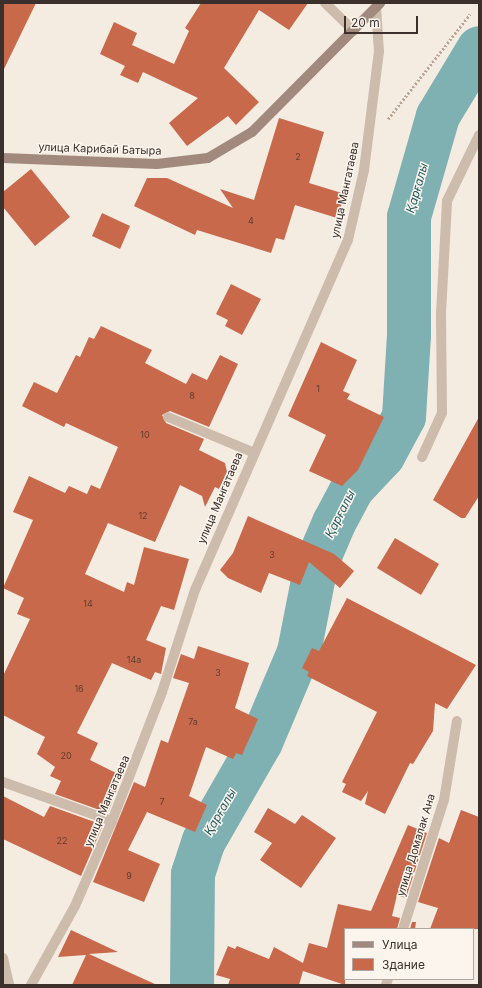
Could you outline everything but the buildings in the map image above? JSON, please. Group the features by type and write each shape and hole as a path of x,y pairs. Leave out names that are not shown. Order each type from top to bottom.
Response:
{"street":[{"path":"325,3 354,31"},
{"name":"улица Карибай Батыра","path":"3,158 157,164 208,158 252,132 354,31 378,5"},
{"name":"улица Мангатаева","path":"31,985 75,906 112,821 154,713 195,590 252,452 348,240 369,132 379,52 378,5"},
{"path":"422,457 442,413 441,313 447,201 479,135"},
{"path":"168,417 252,452"},
{"name":"улица Домалак Ана","path":"403,928 444,800 457,721"},
{"path":"3,782 112,821"},
{"path":"3,958 9,985"}],"path":[{"path":"369,132 390,118 470,14"}],"waterway":[{"name":"Қарғалы","path":"192,985 193,874 204,841 261,742 299,652 316,565 334,523 352,489 383,456 404,417 409,335 409,217 438,116 479,48"}]}
